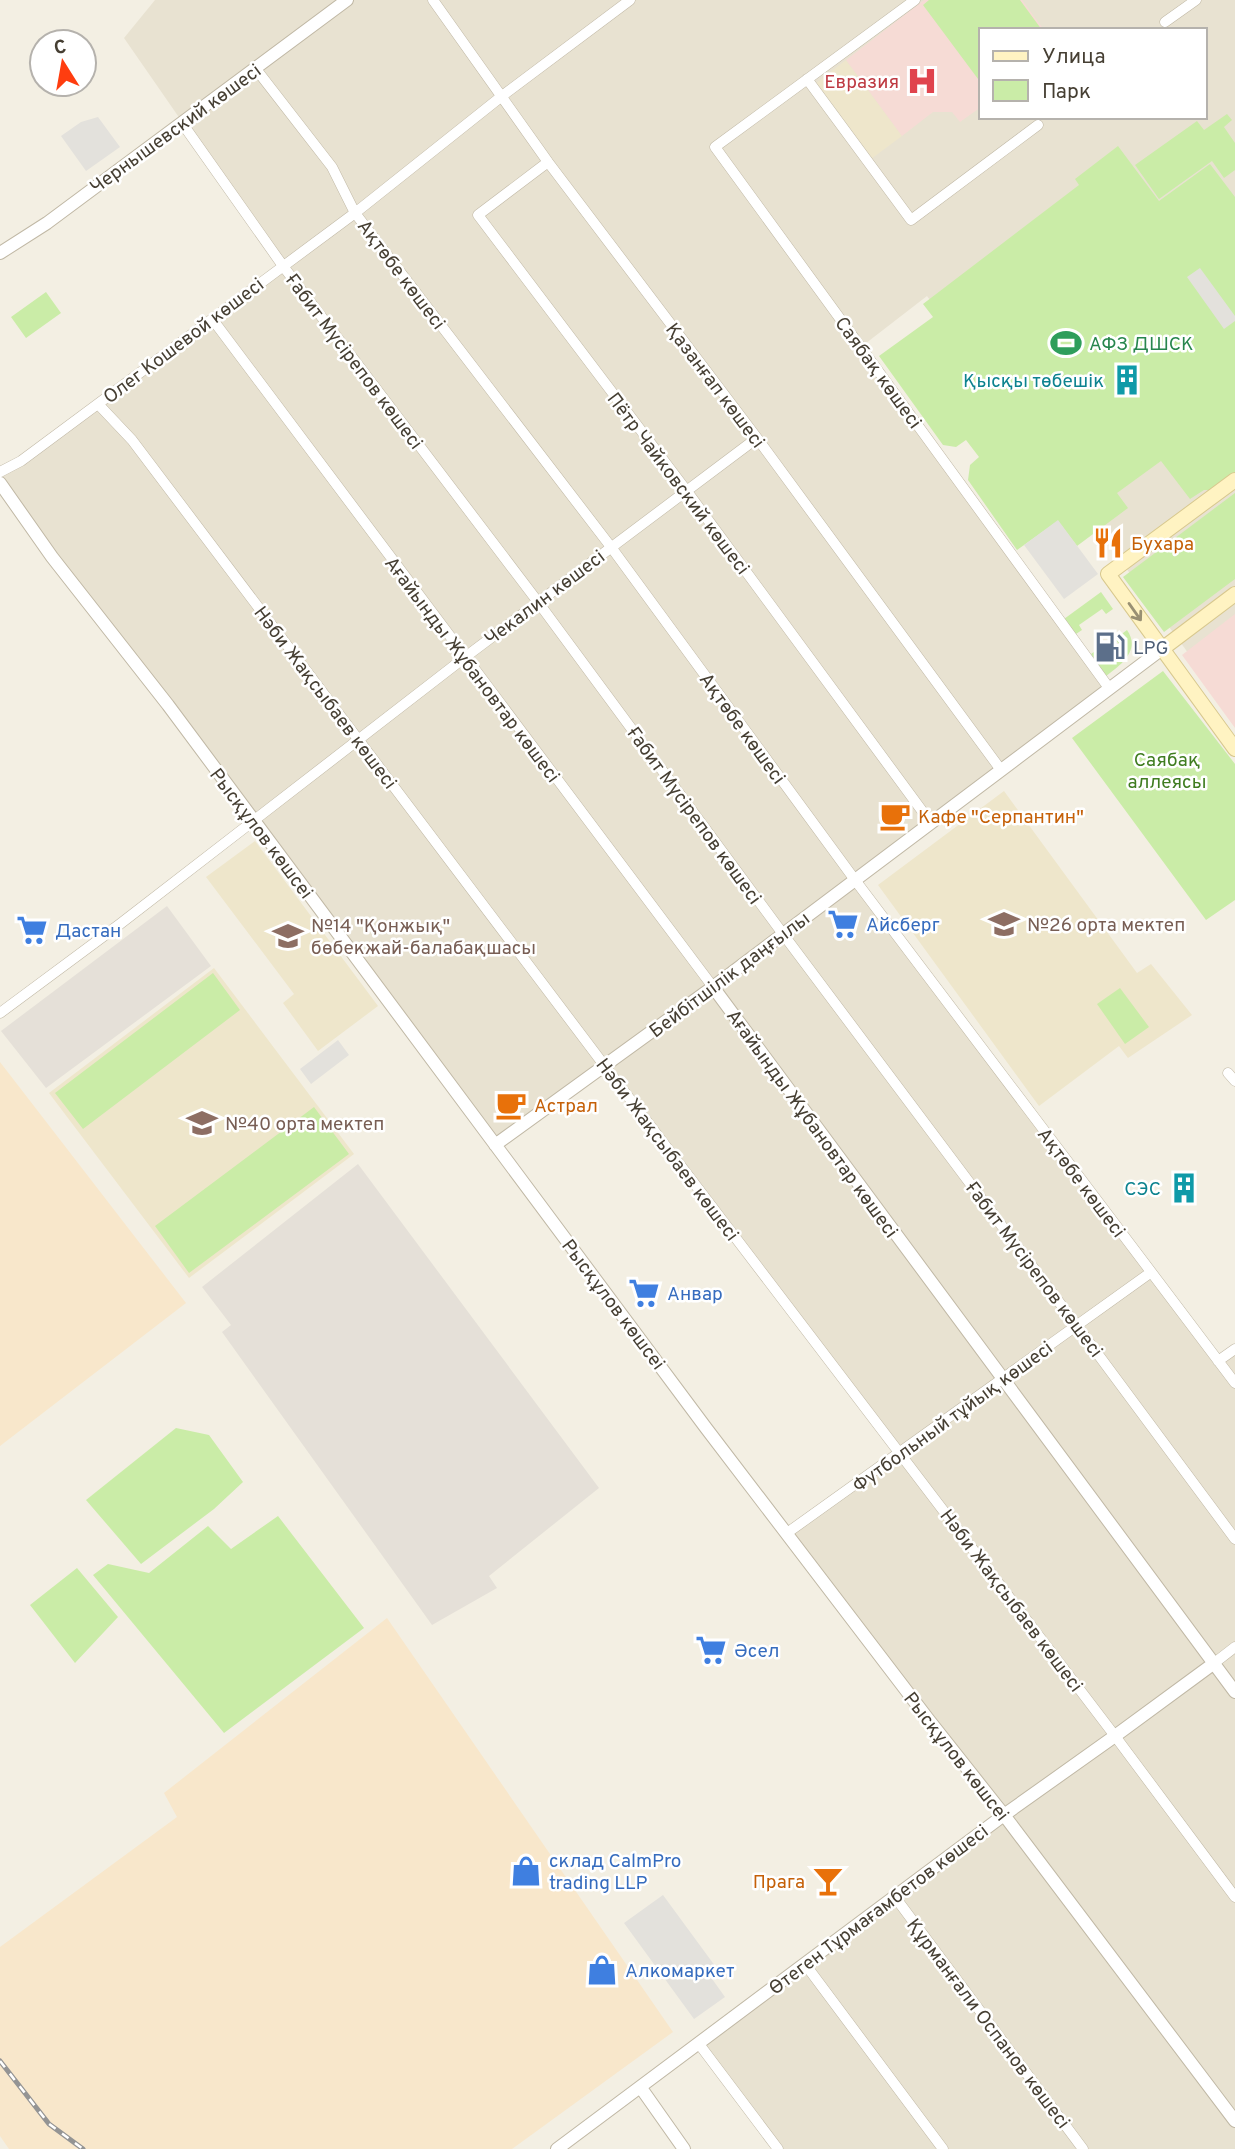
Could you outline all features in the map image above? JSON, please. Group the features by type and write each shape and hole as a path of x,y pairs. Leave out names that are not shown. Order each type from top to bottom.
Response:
{"main road":[{"path":"1235,480 1108,574 1235,749"},
{"name":"Бейбітшілік даңғылы","path":"1161,649 1235,594"}],"street":[{"name":"Чернышевский көшесі","path":"0,253 47,223 347,0"},
{"name":"Қазанғап көшесі","path":"433,0 548,162 757,438 1001,770"},
{"name":"Олег Кошевой көшесі","path":"0,472 21,461 213,320 630,0"},
{"name":"Саябақ көшесі","path":"915,0 715,147 1110,688"},
{"path":"1165,22 1196,0"},
{"name":"Ақтөбе көшесі","path":"256,69 332,167 355,213 611,547 855,880 1235,1384"},
{"path":"807,79 911,220 1038,125"},
{"name":"Ғабит Мүсірепов көшесі","path":"182,123 283,266 538,602 1235,1539"},
{"name":"Пётр Чайковский көшесі","path":"548,162 478,215 931,823"},
{"name":"Ағайынды Жұбановтар көшесі","path":"213,320 713,987 1235,1692"},
{"name":"Нәби Жақсыбаев көшесі","path":"98,404 132,440 1235,1897"},
{"name":"Чекалин көшесі","path":"0,1013 120,925 358,739 757,438"},
{"name":"Рысқұлов көшсеі","path":"0,482 52,557 168,705 495,1145 1235,2121"},
{"name":"Бейбітшілік даңғылы","path":"495,1145 713,987 1161,649"},
{"name":"Футбольный тұйық көшесі","path":"788,1533 1150,1273"},
{"path":"1218,1361 1235,1349"},
{"name":"Өтеген Тұрмағамбетов көшесі","path":"557,2149 1004,1815 1235,1647"},
{"name":"Құрманғали Оспанов көшесі","path":"895,1897 1083,2149"},
{"path":"805,1964 943,2149"},
{"path":"699,2044 778,2149"},
{"path":"640,2088 684,2149"}],"shaded area":[{"path":"155,0 1235,0 1235,717 927,296 861,347 1109,688 855,880 1218,1360 1235,1349 1235,2149 778,2149 699,2044 1003,1815 787,1533 899,1453 604,1066 495,1145 0,482 0,472 282,266 124,38"},
{"name":"Евразия","path":"924,0 1022,0 1043,28 979,28 979,108 960,122 952,112 933,112 902,136 846,60"},
{"path":"846,60 902,136 871,159 815,84"},
{"path":"98,117 120,147 86,171 61,136 81,122"},
{"path":"1200,268 1235,316 1235,321 1224,329 1187,277"},
{"path":"1058,520 1098,574 1064,599 1024,545"},
{"path":"1235,614 1235,728 1182,655"},
{"name":"№26 орта мектеп","path":"1004,791 1137,973 1151,964 1192,1015 1128,1058 1119,1046 1039,1106 878,885"},
{"name":"№14 \"Қонжық\" бөбекжай-балабақшасы","path":"255,841 378,1006 318,1051 283,1003 294,994 206,877"},
{"path":"167,906 211,966 46,1088 1,1031"},
{"name":"№40 орта мектеп","path":"214,968 354,1154 189,1278 49,1093"},
{"path":"338,1040 349,1055 311,1084 300,1069"},
{"path":"0,1062 186,1303 0,1446"},
{"path":"358,1164 599,1488 489,1576 497,1588 432,1625 222,1332 231,1325 202,1287"},
{"path":"387,1618 673,2032 512,2149 9,2149 0,2136 0,1947 177,1817 164,1793"},
{"path":"663,1895 718,1970 710,1976 725,1997 694,2019 624,1923"}],"green space":[{"path":"929,0 1020,0 1041,28 979,28 979,80 923,5"},
{"path":"1227,114 1232,120 1224,127 1235,143 1235,170 1224,178 1212,161 1159,199 1135,165 1197,121 1204,130"},
{"name":"АФЗ ДШСК","path":"1118,146 1159,201 1210,164 1235,197 1235,473 1212,490 1204,490 1190,499 1161,461 1117,493 1128,508 1077,546 1058,521 1017,550 968,480 970,465 979,457 966,440 956,447 943,445 879,356 933,317 923,304 1079,185 1075,179"},
{"path":"46,292 61,313 26,338 11,317"},
{"path":"1235,493 1235,579 1164,632 1123,577"},
{"path":"1101,592 1113,609 1106,614 1102,609 1079,625 1082,630 1076,634 1064,619"},
{"path":"1127,630 1131,637 1130,650 1123,662 1106,676 1091,654 1101,647 1106,654 1119,644 1115,639"},
{"name":"Саябақ аллеясы","path":"1163,671 1235,764 1235,900 1206,920 1072,738"},
{"path":"213,973 240,1010 83,1129 55,1093"},
{"path":"1120,988 1149,1027 1125,1044 1097,1004"},
{"path":"314,1107 349,1154 189,1273 155,1226"},
{"path":"176,1428 209,1435 243,1482 214,1509 141,1564 86,1500"},
{"path":"278,1516 364,1628 224,1733 93,1575 108,1564 149,1573 208,1526 231,1549"},
{"path":"77,1568 118,1617 75,1663 30,1605"}],"railway":[{"path":"0,2061 49,2124 83,2149"}],"place":[{"name":"Евразия","path":"922,81"},
{"name":"АФЗ ДШСК","path":"1066,343"},
{"name":"Қысқы төбешік","path":"1127,380"},
{"name":"Бухара","path":"1108,543"},
{"name":"LPG","path":"1110,647"},
{"name":"Кафе \"Серпантин\"","path":"895,816"},
{"name":"Айсберг","path":"843,924"},
{"name":"№26 орта мектеп","path":"1004,924"},
{"name":"Дастан","path":"32,930"},
{"name":"№14 \"Қонжық\" бөбекжай-балабақшасы","path":"288,936"},
{"name":"Астрал","path":"511,1105"},
{"name":"№40 орта мектеп","path":"202,1123"},
{"name":"СЭС","path":"1184,1188"},
{"name":"Анвар","path":"644,1293"},
{"name":"Əсел","path":"711,1650"},
{"name":"склад CalmPro trading LLP","path":"526,1871"},
{"name":"Прага","path":"828,1881"},
{"name":"Алкомаркет","path":"602,1970"}]}
